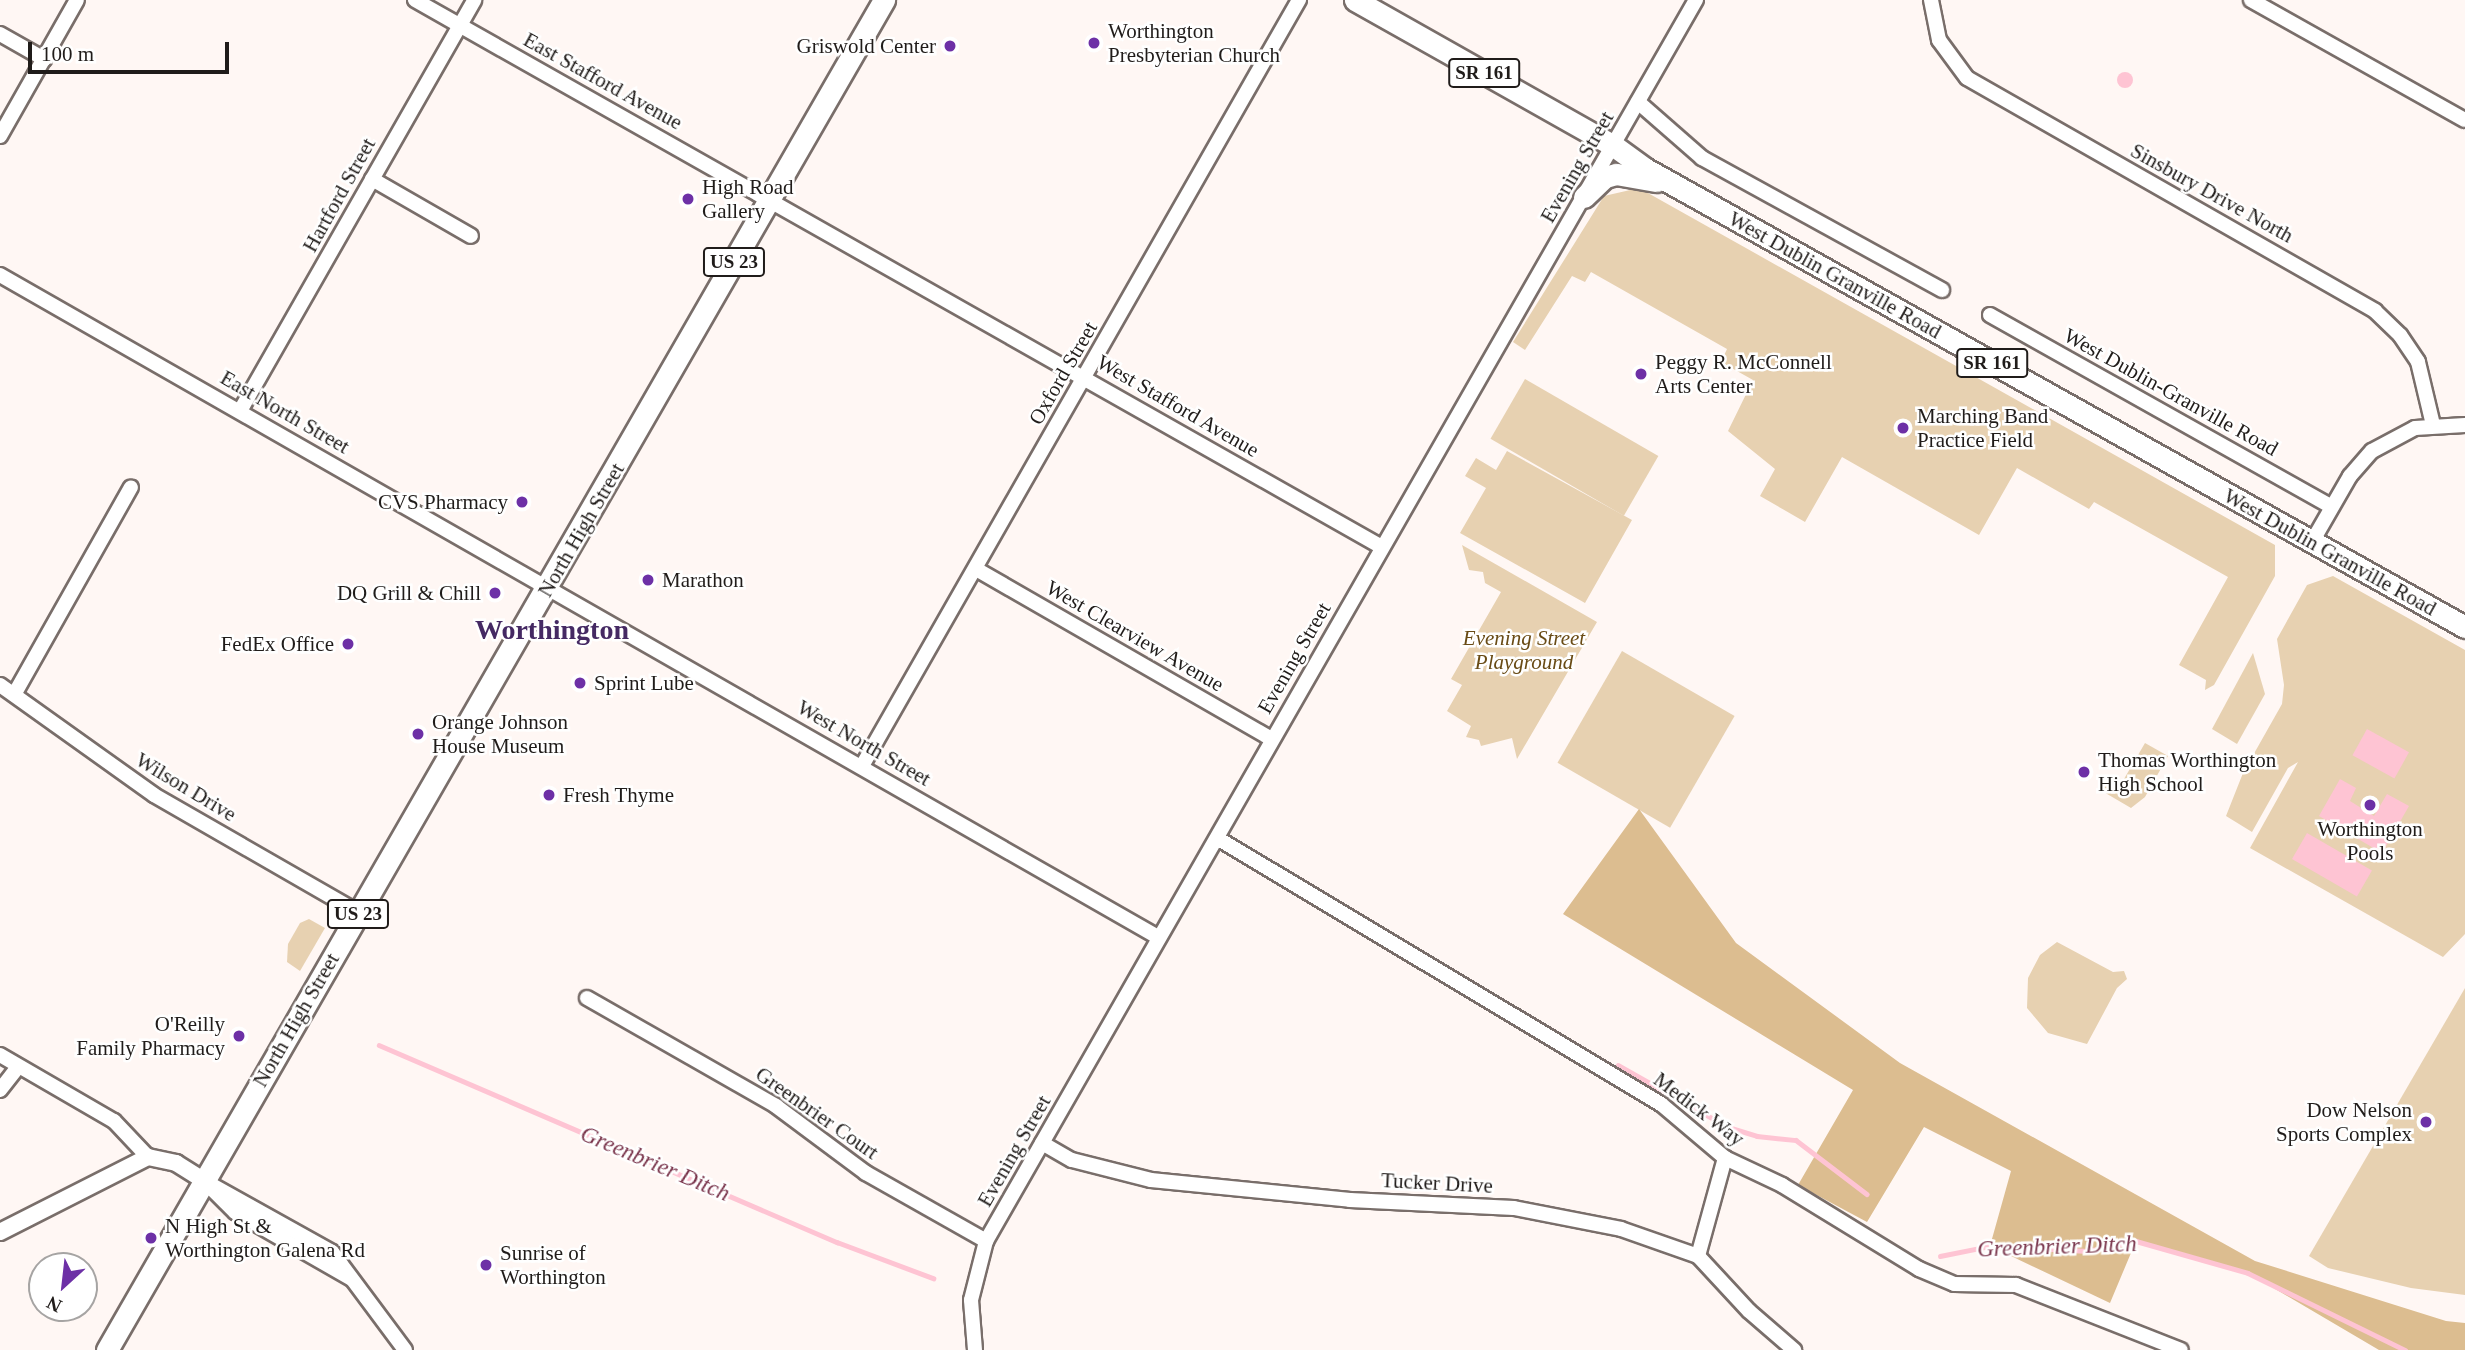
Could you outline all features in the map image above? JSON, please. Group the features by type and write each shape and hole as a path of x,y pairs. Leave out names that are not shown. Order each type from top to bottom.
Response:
{"main road":[{"name":"North High Street","path":"107,1350 884,0"},
{"name":"West Dublin Granville Road","path":"1355,0 1614,146 1672,184 2465,627"},
{"path":"1584,197 1605,177 1616,174 1672,184"}],"street":[{"path":"0,136 77,0"},
{"name":"East Stafford Avenue","path":"415,0 770,200"},
{"name":"Hartford Street","path":"240,411 474,0"},
{"name":"Oxford Street","path":"862,766 1299,0"},
{"name":"Evening Street","path":"975,1350 971,1300 986,1241 1696,0"},
{"name":"Sinsbury Drive North","path":"1931,0 1934,25 1954,64 1983,88 2375,311 2400,335 2418,362 2433,425"},
{"path":"2251,0 2465,120"},
{"path":"0,34 44,59"},
{"path":"1638,102 1702,158 1942,290"},
{"path":"372,179 471,236"},
{"name":"West Stafford Avenue","path":"770,200 1382,547"},
{"name":"East North Street","path":"0,275 548,587"},
{"name":"West Dublin-Granville Road","path":"1990,315 2331,506"},
{"path":"2312,542 2331,506 2372,451 2400,433 2433,425 2465,425"},
{"path":"15,693 131,487"},
{"name":"West Clearview Avenue","path":"976,569 1272,739"},
{"name":"West North Street","path":"548,587 1158,937"},
{"name":"Wilson Drive","path":"0,685 15,693 154,795 359,913"},
{"name":"Medick Way","path":"1217,838 1661,1104 1725,1158 1782,1185 1937,1278 1971,1286 2016,1285 2181,1350"},
{"name":"Greenbrier Court","path":"587,998 776,1106 866,1173 986,1241"},
{"path":"0,1055 114,1121 148,1157 176,1163 304,1233 332,1252 405,1350"},
{"path":"0,1090 18,1067"},
{"name":"Tucker Drive","path":"1042,1143 1083,1164 1151,1181 1350,1200 1514,1208 1621,1229 1698,1256 1749,1311 1794,1350"},
{"path":"0,1232 148,1157"},
{"path":"1698,1256 1725,1158"}],"green space":[{"path":"1639,188 2275,545 2275,576 2214,685 2205,690 2206,680 2179,665 2228,577 2094,502 2089,509 2017,468 1979,535 1842,457 1805,522 1760,496 1775,469 1728,431 1753,380 1721,362 1727,349 1591,272 1585,282 1572,276 1525,350 1513,342 1604,196"},
{"path":"1525,379 1658,456 1624,516 1490,439"},
{"path":"1507,451 1632,520 1585,603 1460,533 1486,488 1465,476 1476,458 1496,470"},
{"name":"Evening Street Playground","path":"1462,545 1597,622 1517,759 1512,738 1481,746 1479,740 1466,737 1471,726 1447,711 1462,685 1451,679 1501,592 1485,583 1483,572 1469,570"},
{"name":"Worthington Pools","path":"2333,576 2465,650 2465,934 2443,957 2250,848 2298,762 2288,768 2252,832 2226,816 2243,773 2282,704 2284,685 2277,639 2307,585"},
{"path":"1622,651 1735,716 1670,828 1558,763"},
{"path":"2253,653 2265,694 2237,744 2212,729"},
{"path":"2145,743 2168,756 2145,797 2131,808 2102,791 2105,785 2117,791"},
{"path":"309,919 325,928 300,971 287,962 288,944 300,923"},
{"path":"2057,942 2113,972 2124,971 2127,979 2117,988 2087,1044 2048,1033 2027,1008 2028,978 2040,955"},
{"name":"Dow Nelson Sports Complex","path":"2465,988 2465,1295 2411,1288 2328,1268 2309,1256"}],"shaded area":[{"path":"2122,72 2128,72 2133,80 2131,86 2122,88 2117,83 2117,77"},
{"path":"2367,729 2409,752 2394,779 2352,755"},
{"path":"2340,779 2356,788 2350,801 2374,816 2387,794 2409,806 2382,853 2319,816"},
{"path":"1639,809 1736,943 1900,1063 2255,1261 2446,1321 2465,1323 2465,1350 2379,1350 2248,1273 2136,1241 2110,1303 1990,1246 2011,1171 1924,1127 1867,1222 1798,1185 1853,1090 1563,914"},
{"path":"2307,833 2372,870 2357,896 2292,859"}],"waterway":[{"name":"Greenbrier Ditch","path":"379,1045 837,1242 933,1278"},
{"path":"1618,1065 1728,1127 1757,1136 1796,1140 1867,1194"},
{"name":"Greenbrier Ditch","path":"1940,1256 1990,1246 2088,1251 2136,1241 2248,1273 2405,1350"}],"place":[{"name":"Worthington Presbyterian Church","path":"1094,43"},
{"name":"Griswold Center","path":"950,46"},
{"name":"High Road Gallery","path":"688,199"},
{"name":"Peggy R. McConnell Arts Center","path":"1641,374"},
{"name":"Marching Band Practice Field","path":"1903,428"},
{"name":"CVS Pharmacy","path":"522,502"},
{"name":"Marathon","path":"648,580"},
{"name":"DQ Grill & Chill","path":"495,593"},
{"name":"FedEx Office","path":"348,644"},
{"name":"Sprint Lube","path":"580,683"},
{"name":"Orange Johnson House Museum","path":"418,734"},
{"name":"Thomas Worthington High School","path":"2084,772"},
{"name":"Fresh Thyme","path":"549,795"},
{"name":"Worthington Pools","path":"2370,805"},
{"name":"O'Reilly Family Pharmacy","path":"239,1036"},
{"name":"Dow Nelson Sports Complex","path":"2426,1122"},
{"name":"N High St & Worthington Galena Rd","path":"151,1238"},
{"name":"Sunrise of Worthington","path":"486,1265"}],"district":[{"name":"Worthington","path":"552,630"}]}
